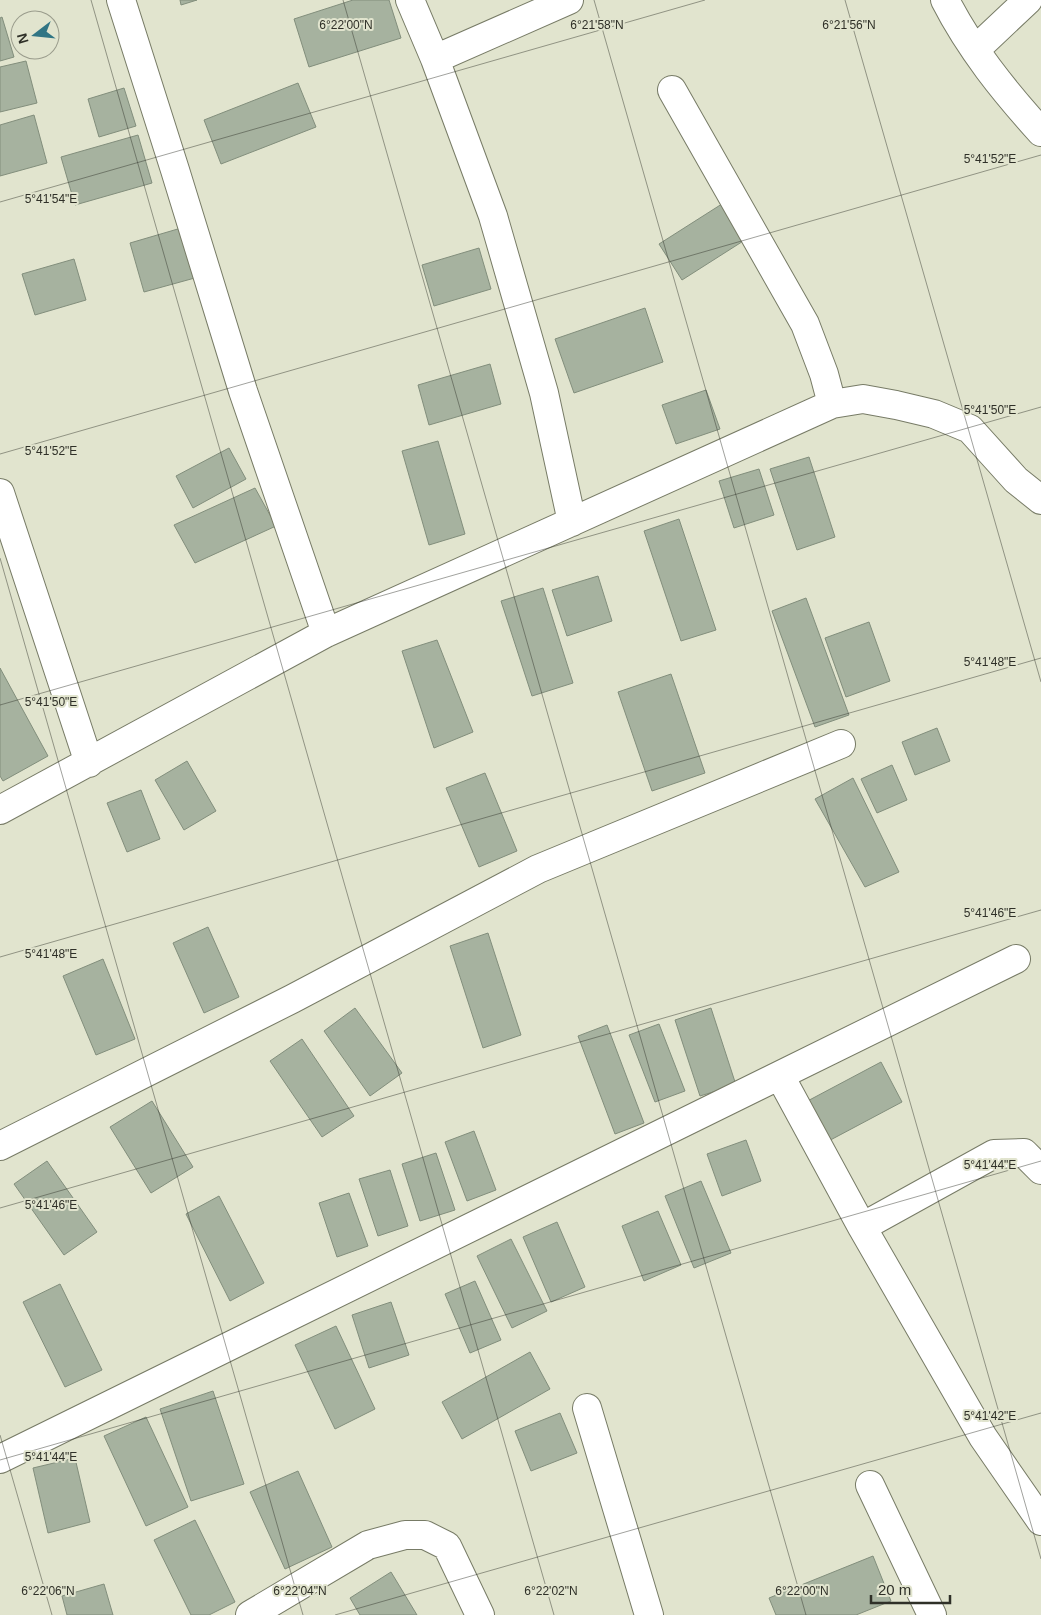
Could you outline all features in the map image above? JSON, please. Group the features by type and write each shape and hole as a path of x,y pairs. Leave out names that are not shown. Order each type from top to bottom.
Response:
{"street":[{"path":"121,0 176,170 243,392 326,633"},
{"path":"410,0 494,216 544,393 572,522"},
{"path":"434,59 569,0"},
{"path":"945,0 975,50 1018,106 1041,132"},
{"path":"975,50 1028,0"},
{"path":"672,90 805,324 824,374 832,404"},
{"path":"0,810 326,633 832,404 863,399 934,414 970,429 1016,480 1041,500"},
{"path":"0,493 89,763"},
{"path":"0,1146 292,999 538,869 841,744"},
{"path":"0,1459 1016,959"},
{"path":"780,1076 862,1226 982,1437 1041,1521"},
{"path":"862,1226 994,1154 1024,1153 1041,1170"},
{"path":"588,1408 650,1615"},
{"path":"870,1485 932,1615"},
{"path":"250,1615 368,1545 405,1535 425,1534 447,1546 480,1615"}],"building":[{"path":"180,0 197,0 181,5"},
{"path":"353,0 389,0 401,38 309,67 294,19"},
{"path":"2,17 10,44 10,58 0,61 0,18"},
{"path":"26,61 37,103 0,112 0,67"},
{"path":"298,83 316,127 221,164 204,120"},
{"path":"124,88 136,126 99,137 88,99"},
{"path":"34,115 47,163 0,176 0,125"},
{"path":"138,135 152,183 75,205 61,157"},
{"path":"725,202 748,238 682,280 659,244"},
{"path":"188,226 202,276 144,292 130,243"},
{"path":"479,248 491,289 434,306 422,265"},
{"path":"74,259 86,300 35,315 22,274"},
{"path":"645,308 663,362 574,393 555,339"},
{"path":"490,364 501,404 429,425 418,385"},
{"path":"706,390 720,429 676,444 662,405"},
{"path":"438,441 465,534 429,545 402,451"},
{"path":"229,448 246,479 193,508 176,476"},
{"path":"809,457 835,537 797,550 770,469"},
{"path":"759,469 774,515 734,528 719,481"},
{"path":"255,488 276,526 195,563 174,525"},
{"path":"679,519 716,630 681,641 644,531"},
{"path":"598,576 612,621 567,636 552,590"},
{"path":"543,588 573,683 532,696 501,601"},
{"path":"806,598 849,715 815,727 772,611"},
{"path":"869,622 890,681 846,697 825,638"},
{"path":"437,640 473,732 434,748 402,651"},
{"path":"0,668 48,756 3,781 0,776"},
{"path":"671,674 705,773 652,791 618,692"},
{"path":"937,728 950,761 915,775 902,742"},
{"path":"187,761 216,811 184,830 155,780"},
{"path":"892,765 907,800 877,813 861,779"},
{"path":"485,773 517,851 479,867 446,788"},
{"path":"853,778 899,872 865,887 815,799"},
{"path":"141,790 160,839 127,852 107,803"},
{"path":"208,927 239,997 204,1013 173,943"},
{"path":"488,933 521,1035 483,1048 450,946"},
{"path":"103,959 135,1039 96,1055 63,976"},
{"path":"355,1008 402,1073 370,1096 324,1031"},
{"path":"711,1008 736,1085 700,1096 675,1020"},
{"path":"659,1024 685,1091 655,1102 629,1035"},
{"path":"607,1025 644,1123 615,1134 578,1036"},
{"path":"302,1039 354,1116 322,1137 270,1061"},
{"path":"881,1062 902,1102 821,1145 800,1105"},
{"path":"152,1101 193,1167 151,1193 110,1127"},
{"path":"474,1131 496,1190 467,1201 445,1142"},
{"path":"746,1140 761,1181 722,1196 707,1154"},
{"path":"436,1153 455,1210 420,1221 402,1164"},
{"path":"47,1161 97,1232 64,1255 14,1184"},
{"path":"390,1170 408,1226 378,1236 359,1179"},
{"path":"701,1181 731,1253 694,1268 665,1196"},
{"path":"349,1193 368,1246 337,1257 319,1203"},
{"path":"219,1196 264,1283 230,1301 186,1214"},
{"path":"658,1211 681,1265 644,1281 622,1226"},
{"path":"557,1222 585,1287 551,1302 523,1237"},
{"path":"511,1239 547,1311 512,1328 477,1256"},
{"path":"475,1281 501,1340 470,1353 445,1294"},
{"path":"60,1284 102,1370 65,1387 23,1302"},
{"path":"391,1302 409,1355 369,1368 352,1315"},
{"path":"336,1326 375,1409 335,1429 295,1345"},
{"path":"530,1352 550,1389 462,1439 442,1402"},
{"path":"213,1391 244,1484 191,1501 160,1409"},
{"path":"560,1413 577,1453 531,1471 515,1431"},
{"path":"146,1417 188,1507 146,1526 104,1436"},
{"path":"75,1458 90,1522 48,1533 33,1468"},
{"path":"298,1471 332,1547 285,1569 250,1492"},
{"path":"195,1520 235,1602 209,1615 191,1615 154,1540"},
{"path":"873,1556 891,1601 856,1615 776,1615 769,1598"},
{"path":"391,1572 417,1615 360,1615 350,1598"},
{"path":"104,1584 113,1615 67,1615 62,1596"}]}
